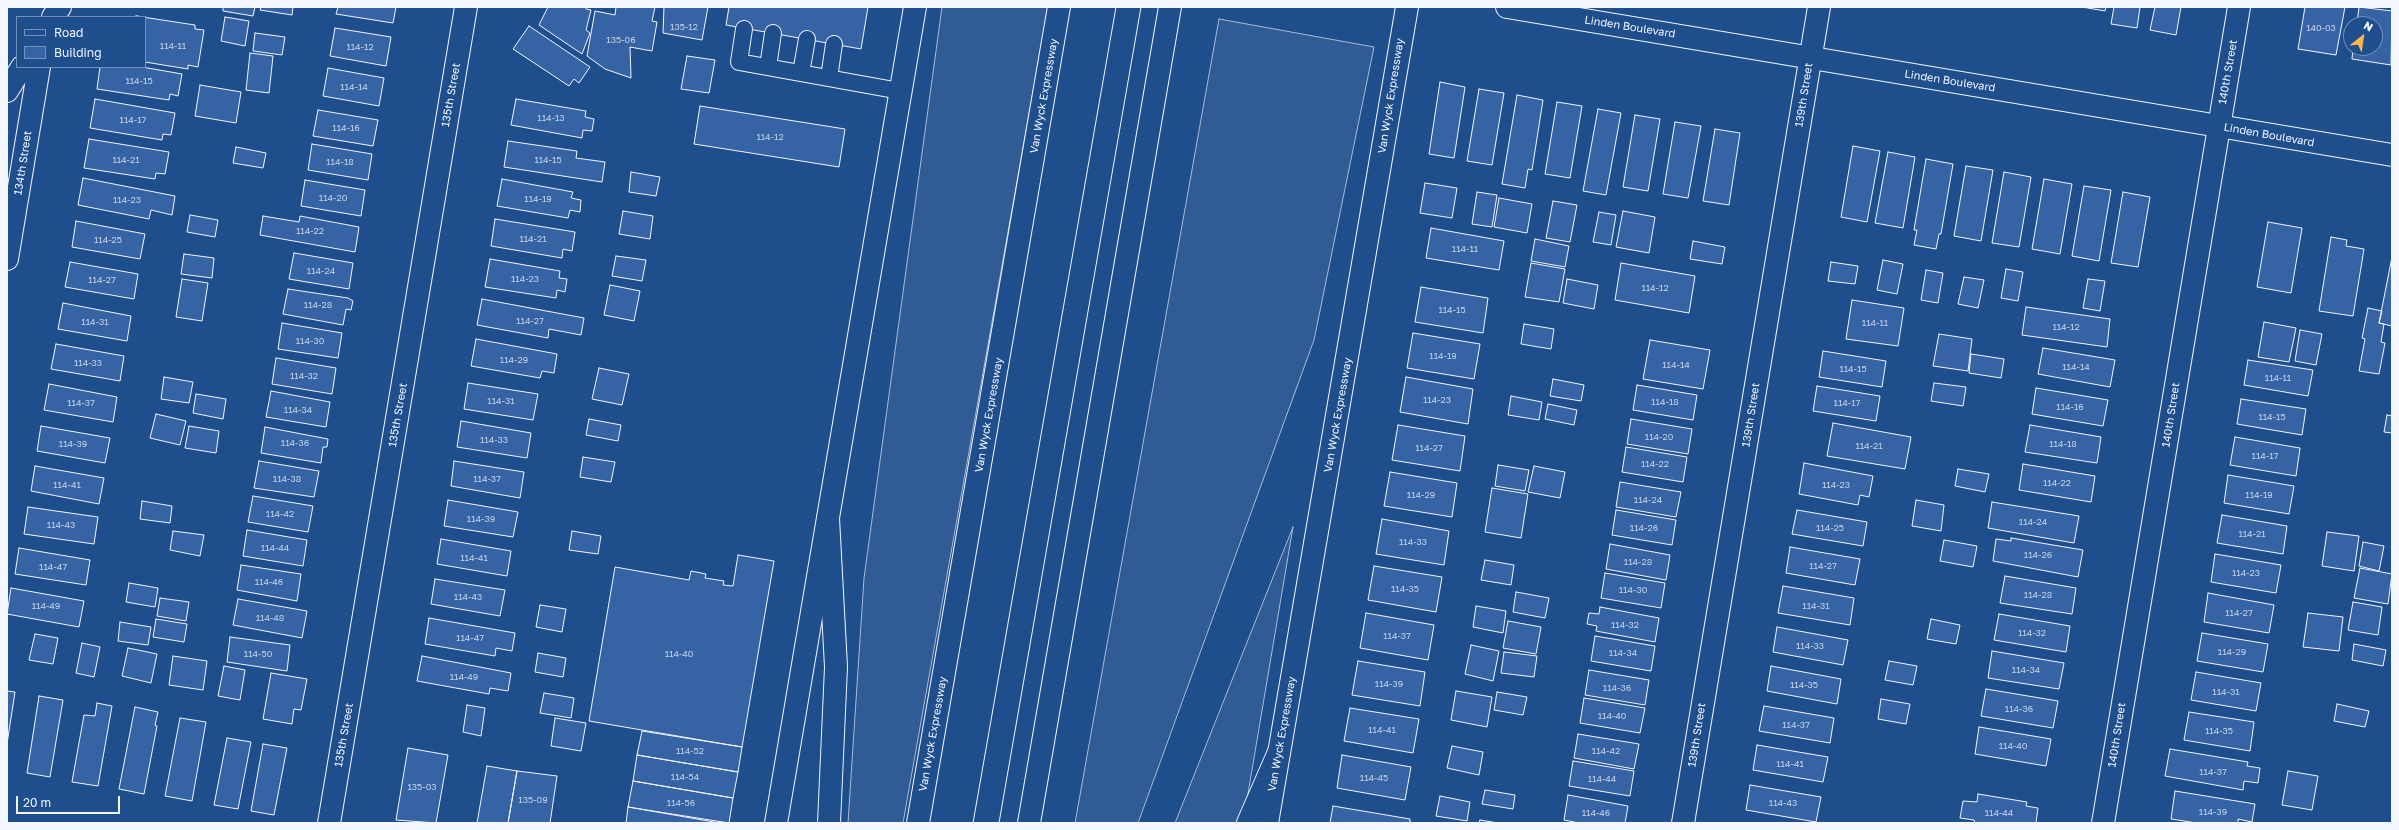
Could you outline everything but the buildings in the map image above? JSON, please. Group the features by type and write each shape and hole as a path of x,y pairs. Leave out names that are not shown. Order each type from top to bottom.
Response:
{"main road":[{"path":"54,16 60,7"},
{"name":"135th Street","path":"329,823 466,7"},
{"path":"776,823 915,7"},
{"name":"Van Wyck Expressway","path":"918,823 1059,7"},
{"path":"1030,823 1170,7"},
{"name":"Van Wyck Expressway","path":"1267,823 1407,7"},
{"name":"Linden Boulevard","path":"1507,7 2392,155"},
{"name":"139th Street","path":"1683,823 1819,7"},
{"name":"140th Street","path":"2102,823 2239,7"},
{"path":"7,91 21,68"},
{"name":"134th Street","path":"7,259 39,68"},
{"path":"828,518 836,667 829,823"},
{"path":"1248,823 1279,752"}],"lane":[{"path":"744,29 739,62 900,91"},
{"path":"768,67 773,33"},
{"path":"801,73 807,40"},
{"path":"829,78 834,44"}],"shaded area":[{"path":"942,7 1048,7 903,823 848,823 864,578"},
{"path":"1219,19 1374,47 1314,340 1138,823 1075,823"},
{"path":"1293,527 1243,823 1175,823"}],"tram line":[{"path":"973,823 1116,7"},
{"path":"999,823 1141,7"}]}
